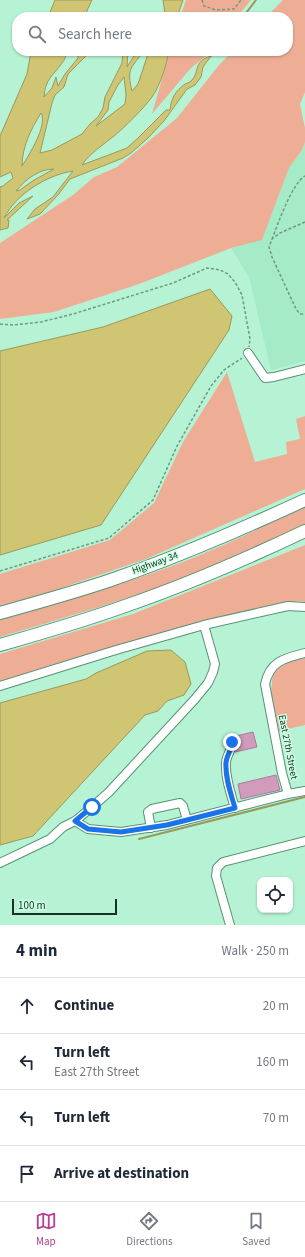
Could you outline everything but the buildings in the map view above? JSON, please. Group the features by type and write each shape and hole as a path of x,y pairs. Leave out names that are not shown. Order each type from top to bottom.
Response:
{"highway":[{"name":"Highway 34","path":"0,613 107,581 176,556 246,527 305,500"},
{"path":"0,645 132,604 222,569 305,531"}],"street":[{"path":"248,353 266,378 305,369"},
{"path":"0,686 116,650 204,625 288,606 305,607"},
{"path":"0,863 44,842 63,827 75,821 109,792 195,699 208,683 215,664 204,625"},
{"name":"East 27th Street","path":"75,821 88,829 121,832 151,828 187,820 288,794 282,774 265,684 267,673 273,666 282,660 305,653"},
{"path":"232,742 232,747 226,759 226,768 235,808"},
{"path":"288,794 305,790"},
{"path":"151,828 148,812 152,809 180,803 183,806 187,820"},
{"path":"230,925 216,876 217,868 223,862 305,841"}],"path":[{"path":"202,0 204,6 216,10 234,9 241,0"},
{"path":"305,176 298,184 285,206 269,247 272,257 296,309 300,314 305,314"},
{"path":"272,239 305,222"},
{"path":"0,324 13,325 41,322 73,314 173,283 207,268 220,270 228,274 235,282 242,295 250,339 248,353 224,370 211,386 177,446 153,500 108,538 0,571"}],"shaded area":[{"path":"55,0 92,0 86,12 50,12"},
{"path":"163,0 183,0 179,12 165,12"},
{"path":"186,0 251,0 241,12 182,12"},
{"path":"283,0 305,0 305,92 300,104 305,128 305,142 302,150 289,168 262,240 231,248 139,284 54,312 0,319 0,243 73,195 94,177 117,167 177,118 219,65 228,56 293,56 293,12 271,12"},
{"path":"30,56 66,56 50,78 46,86 44,97 52,88 56,77 58,86 78,56 86,56 68,74 64,87 55,95 40,153 52,150 82,134 98,117 103,108 105,97 122,63 123,56 128,56 127,67 134,56 140,56 130,70 130,84 132,91 138,84 147,56 168,56 163,75 152,97 128,123 92,153 82,165 127,148 166,110 170,110 171,102 176,92 191,81 196,74 201,61 211,56 203,67 201,77 195,85 187,89 164,121 131,153 123,158 70,179 58,195 40,214 27,219 35,209 53,197 73,171 63,173 43,181 16,201 4,218 19,203 33,196 7,220 9,220 8,228 0,230 0,187 13,178 11,172 0,177 0,136 27,74","holes":["124,77 126,95 125,104 96,126 108,110 109,102","41,113 42,125 40,132 33,148 22,166 25,145","48,169 54,169 20,190 16,191 24,182 38,173"]},
{"path":"169,56 206,56 190,69 152,114"},
{"path":"305,142 305,361 271,370 249,277 231,248 262,239 289,168 302,150"},
{"path":"210,289 232,316 229,330 101,525 0,555 0,351 103,327"},
{"path":"227,372 255,462 287,454 286,442 300,439 296,419 305,416 305,489 146,559 32,598 0,607 0,574 110,540 154,503 183,442"},
{"path":"305,506 305,524 220,563 144,592 0,637 0,620 115,586 183,562 244,536"},
{"path":"305,545 305,602 297,601 110,648 0,682 0,654 133,614"},
{"path":"171,650 185,662 191,684 184,695 167,701 158,711 145,715 33,836 0,845 0,703 86,679 96,673 147,651"},
{"path":"305,658 305,725 279,731 271,692 273,672 288,662"}],"waterway":[{"path":"247,12 256,0"},
{"path":"139,839 305,797"}],"route":[{"path":"92,807 75,821 88,829 121,832 167,825 235,808 226,768 226,759 232,747 232,742"}]}
